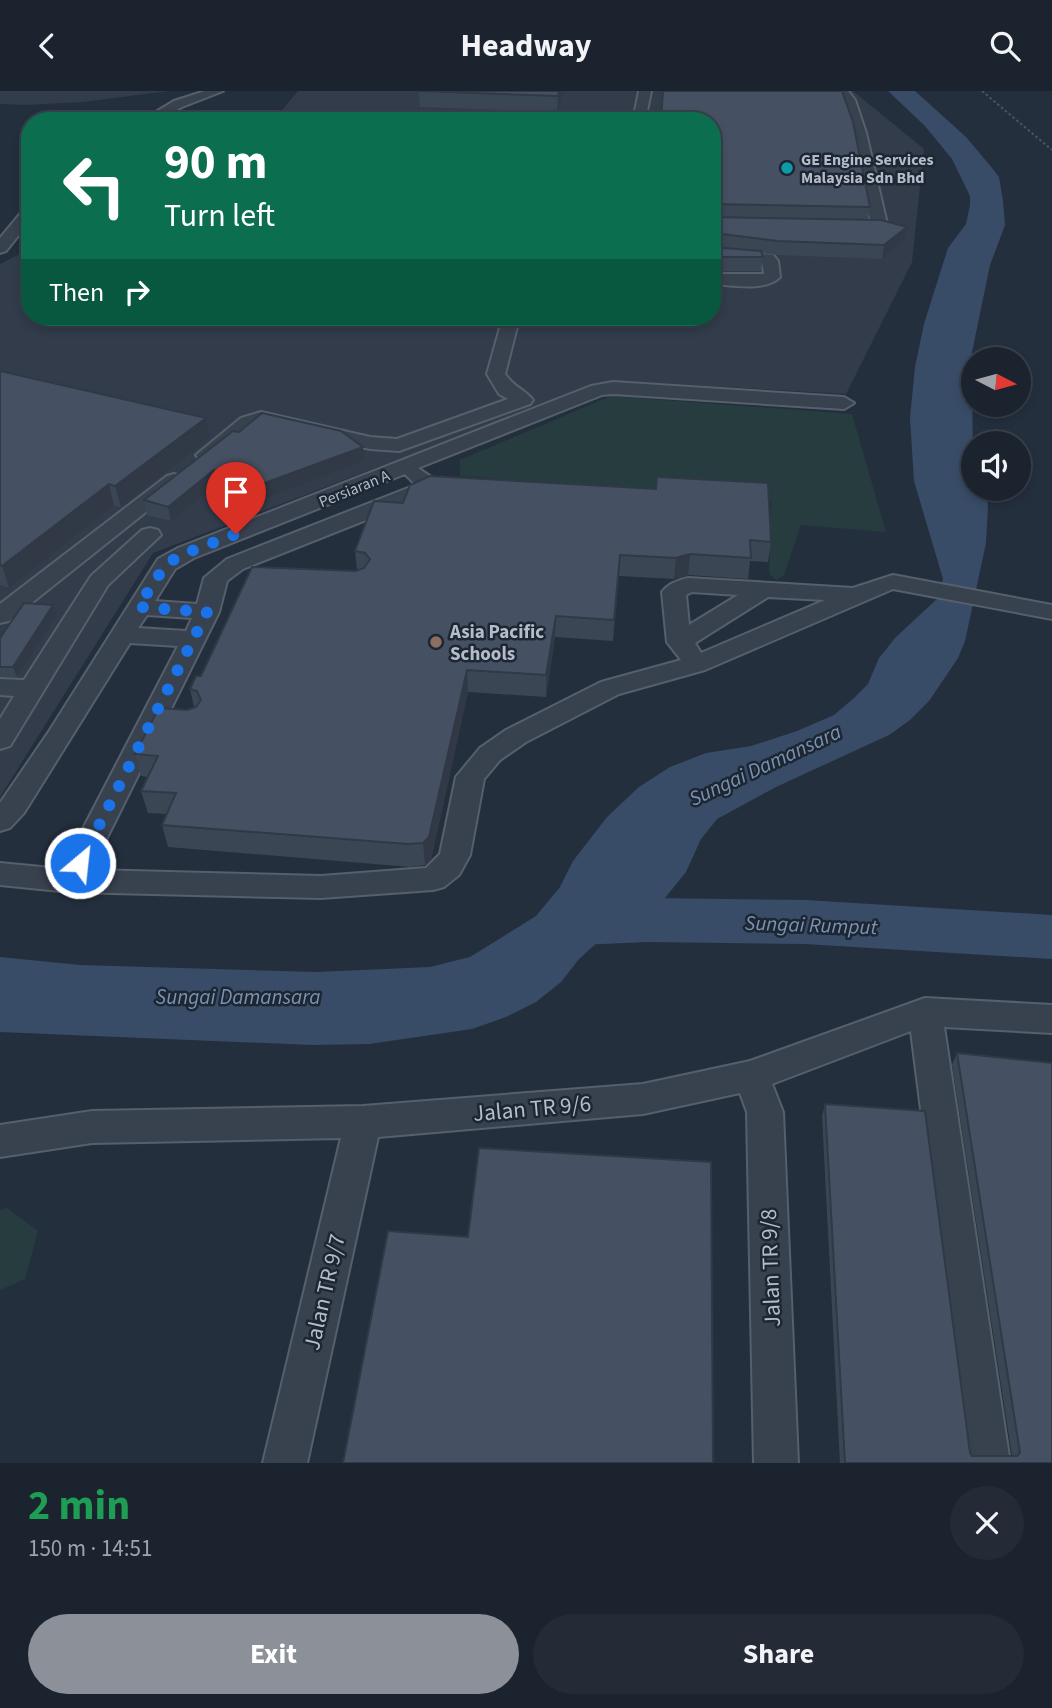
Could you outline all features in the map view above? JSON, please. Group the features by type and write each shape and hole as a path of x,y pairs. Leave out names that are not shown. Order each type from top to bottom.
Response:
{"street":[{"path":"163,112 178,104 217,91"},
{"path":"641,112 645,91"},
{"path":"823,95 845,93 858,126 879,224 877,228 870,230 830,228"},
{"path":"0,248 21,222"},
{"path":"721,255 767,258 770,261 772,277 760,281 721,279"},
{"path":"508,326 496,374 506,390 523,400"},
{"path":"0,616 248,422 261,418 370,443 399,445 574,381"},
{"name":"Persiaran A","path":"0,821 22,795 166,564 186,553 598,390 612,388 844,403"},
{"path":"211,425 237,431"},
{"path":"70,881 166,718 194,639 207,612 216,578 235,564 421,490 425,485 423,479 406,468"},
{"path":"287,515 312,534"},
{"path":"0,740 99,581 150,535"},
{"path":"216,578 261,578"},
{"path":"0,874 70,881 321,887 433,879 448,867 455,855 470,777 490,754 516,736 610,688 687,653 893,582 1052,612"},
{"path":"687,653 675,629 674,592 680,587 856,594"},
{"path":"687,653 764,589"},
{"path":"138,607 207,612"},
{"path":"121,635 194,639"},
{"path":"0,687 31,689"},
{"path":"925,1012 988,1463"},
{"name":"Jalan TR 9/6","path":"0,1142 92,1126 363,1122 643,1098 751,1076 925,1012 1052,1019"},
{"name":"Jalan TR 9/8","path":"751,1076 765,1112 776,1463"},
{"name":"Jalan TR 9/7","path":"285,1463 363,1122"}],"path":[{"path":"982,91 1052,151"}],"shaded area":[{"path":"0,91 169,91 83,102 25,105 0,104"},
{"path":"298,91 853,91 924,149 912,262 846,394 621,381 598,383 153,553 0,797 0,264 21,254 21,326 721,326 721,112 280,112"}],"green space":[{"path":"611,396 852,414 886,532 801,525 784,575 776,580 769,574 771,501 570,490 553,483 460,476 460,460"},
{"path":"7,1208 38,1231 25,1279 0,1290 0,1210"}],"water":[{"name":"Sungai Damansara","path":"888,91 915,91 966,137 999,177 1005,225 990,265 973,347 961,347 961,417 972,417 973,431 961,431 961,501 987,501 986,543 965,641 958,658 929,701 910,720 889,735 776,787 717,819 701,839 686,872 647,920 600,940 579,959 561,982 536,1002 506,1017 472,1029 369,1044 312,1045 0,1032 0,957 80,965 316,972 430,967 470,957 536,916 560,887 573,861 607,817 639,787 670,767 706,753 751,746 797,731 834,715 854,698 868,684 879,658 896,637 937,599 943,579 914,481 910,418 915,367 924,324 948,248 966,224 970,196 952,159 925,126"}],"building":[{"path":"419,91 559,91 558,96"},
{"name":"GE Engine Services Malaysia Sdn Bhd","path":"663,91 842,91 853,122 870,207 721,204 721,112 662,112"},
{"path":"721,217 881,220 907,227 884,245 778,241 721,234"},
{"path":"721,248 761,251 763,257 721,257"},
{"path":"0,371 206,418 115,486 109,484 2,566"},
{"path":"262,413 341,431 363,447 240,492 214,470 168,507 144,500 233,431 239,432"},
{"path":"430,476 656,489 657,477 768,483 771,542 750,540 751,558 690,554 676,558 620,555 614,620 556,616 546,675 467,670 429,837 423,843 162,825 176,793 141,791 158,756 135,754 159,708 187,710 196,707 201,700 197,691 190,689 196,676 201,676 252,567 356,571 364,568 370,559 365,553 355,551 374,501 403,503 410,485"},
{"path":"24,603 53,605 13,667 0,667 0,638"},
{"path":"957,1053 1052,1063 1052,1463 845,1463 825,1104 925,1111 970,1453 972,1456 1017,1456 1020,1453"},
{"path":"479,1148 711,1162 713,1463 343,1463 388,1231 468,1237"}],"waterway":[{"name":"Sungai Rumput","path":"579,923 647,920 805,922 1052,937"}],"place":[{"name":"GE Engine Services Malaysia Sdn Bhd","path":"787,168"},
{"name":"Asia Pacific Schools","path":"436,642"}],"route":[{"path":"80,863 207,612 138,607 166,564 186,553 236,534"}]}
